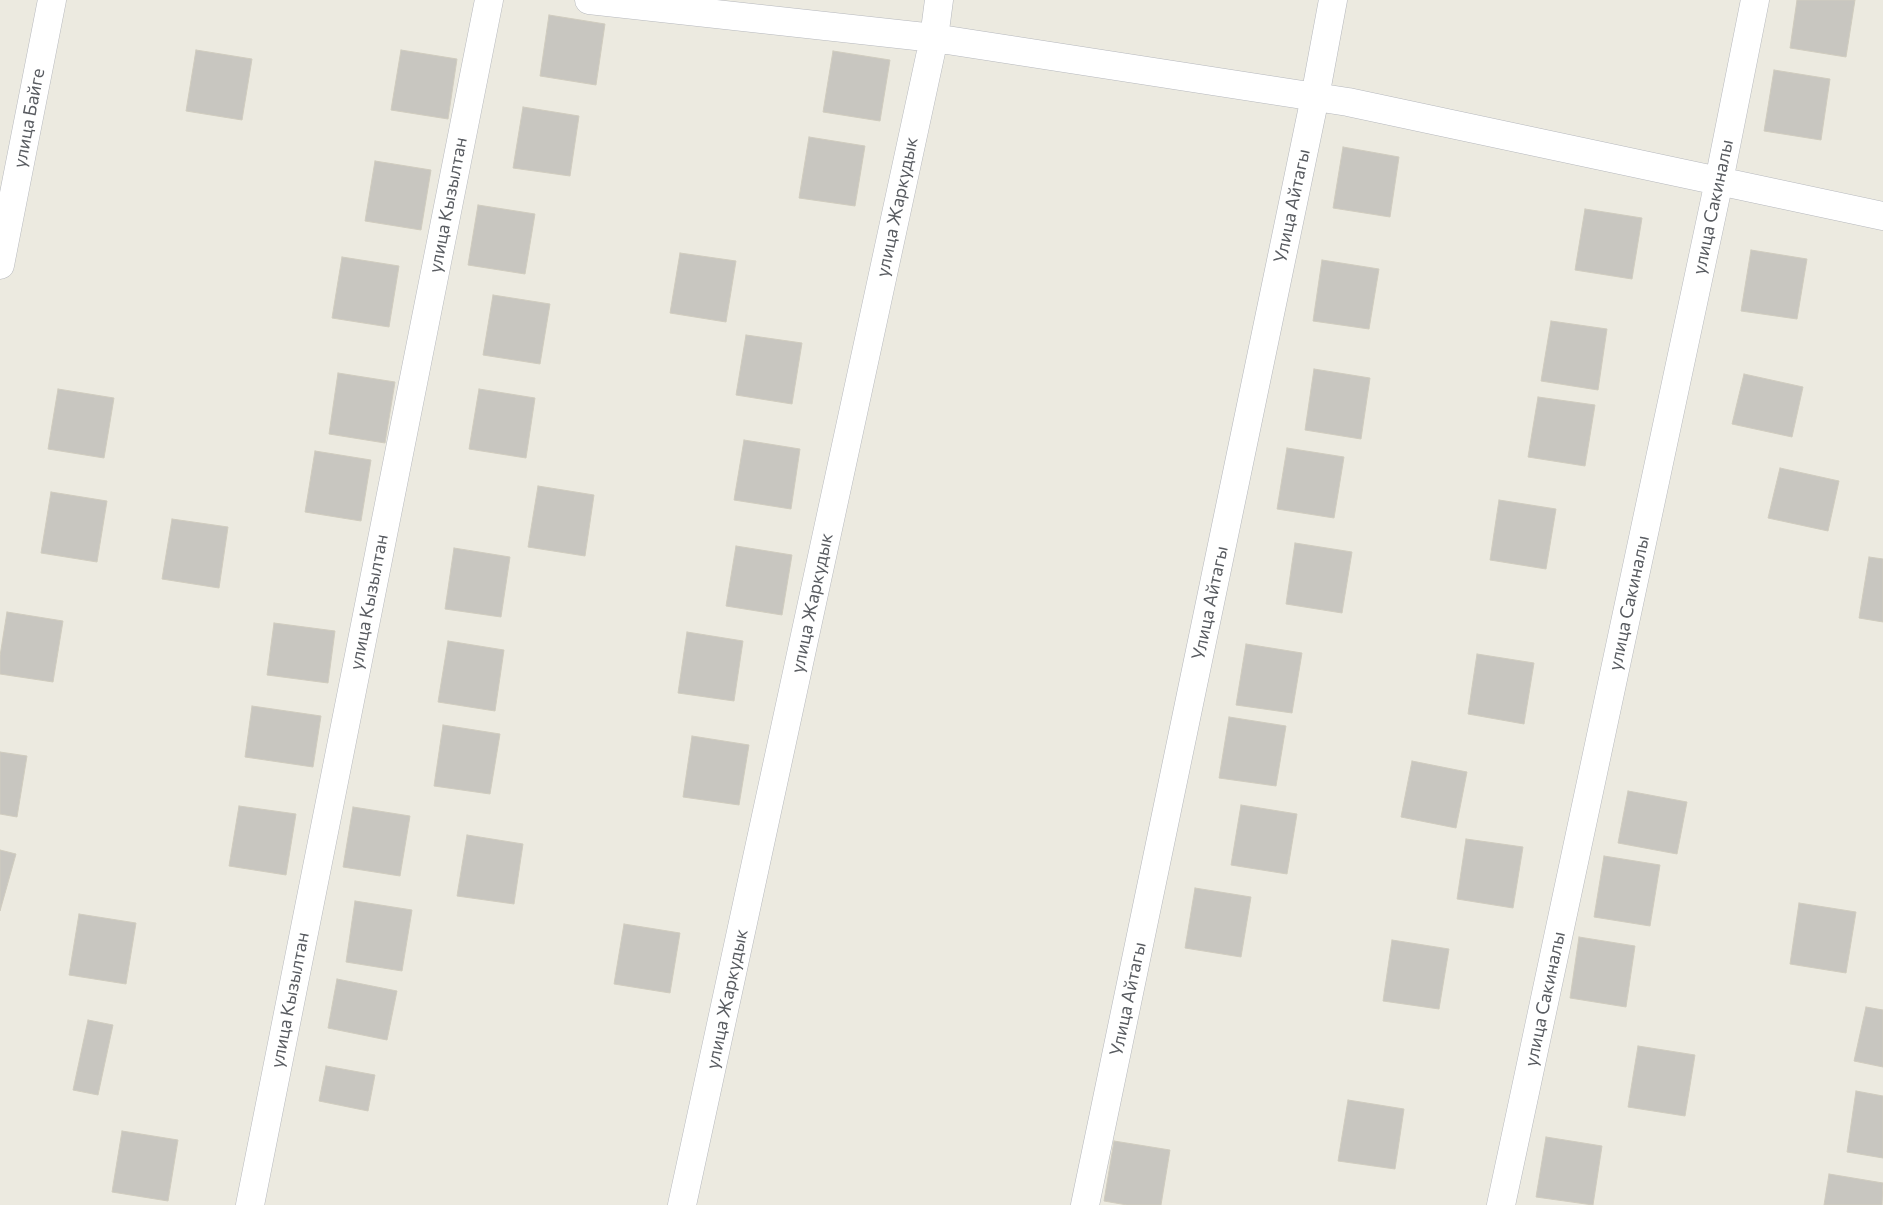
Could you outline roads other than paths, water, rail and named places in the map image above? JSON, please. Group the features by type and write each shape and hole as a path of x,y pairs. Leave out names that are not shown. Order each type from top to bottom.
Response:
{"street":[{"name":"улица Байге","path":"0,265 52,0"},
{"name":"улица Кызылтан","path":"250,1205 489,0"},
{"path":"589,0 934,38 1348,102 1883,216"},
{"name":"улица Жаркудык","path":"682,1205 934,38 939,0"},
{"name":"Улица Айтагы","path":"1085,1205 1315,97 1333,0"},
{"name":"улица Сакиналы","path":"1501,1205 1719,181 1755,0"}]}
